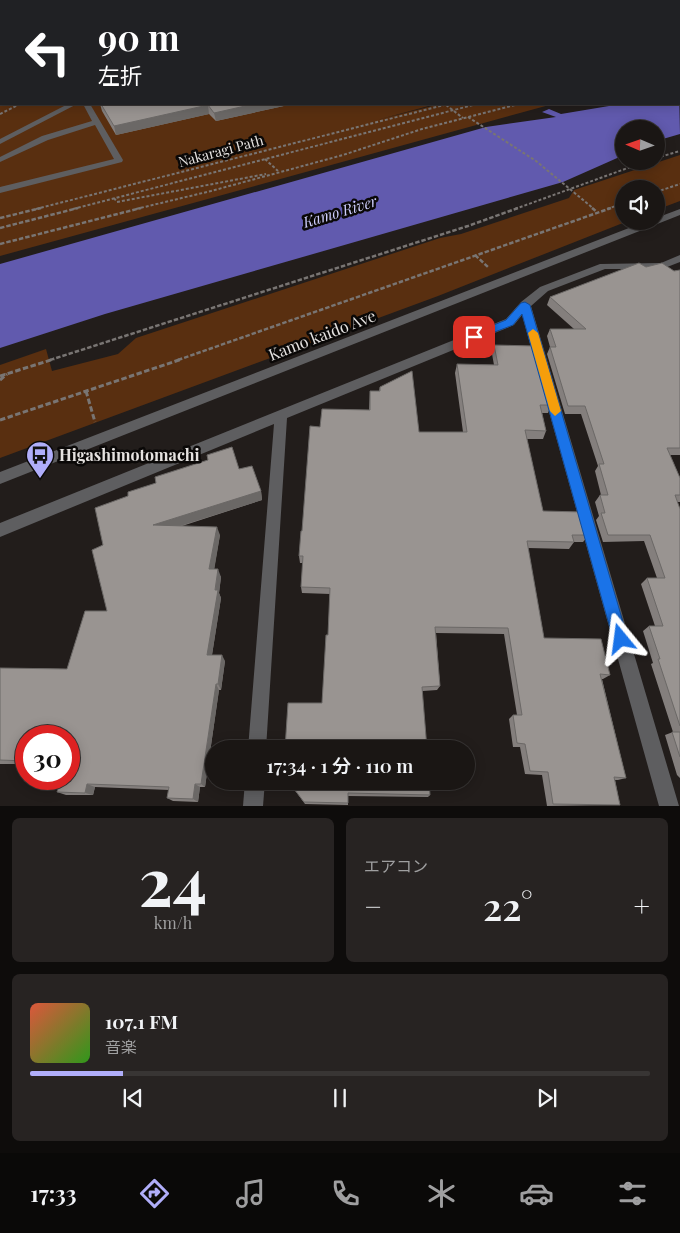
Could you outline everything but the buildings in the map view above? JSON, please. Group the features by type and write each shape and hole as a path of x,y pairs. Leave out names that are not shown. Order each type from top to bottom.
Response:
{"street":[{"path":"0,142 71,105"},
{"path":"0,190 119,160 87,105"},
{"path":"0,160 50,136 97,122"},
{"name":"Kamo kaido Ave","path":"665,218 680,212"},
{"name":"Kamo kaido Ave","path":"0,478 633,230"},
{"path":"0,530 510,322 525,305 544,289 604,266 662,266 680,258"},
{"path":"525,305 669,806"},
{"path":"258,740 281,415"},
{"path":"253,806 254,790"}],"path":[{"path":"0,114 18,105"},
{"name":"Nakaragi Path","path":"0,218 442,105"},
{"path":"447,105 463,118"},
{"path":"0,228 473,105"},
{"path":"0,244 77,222 201,193 343,155 463,118 515,105"},
{"path":"467,117 486,127 572,188 598,212"},
{"path":"665,155 680,151"},
{"path":"265,159 279,172"},
{"path":"0,376 468,226 622,170"},
{"path":"114,198 117,202 257,174 272,174"},
{"path":"665,189 680,184"},
{"path":"0,420 615,206"},
{"path":"476,255 492,270"},
{"path":"0,380 9,373"},
{"path":"86,391 97,430"}],"shaded area":[{"path":"0,105 432,105 377,120 436,105 549,105 0,256"},
{"path":"680,155 680,201 665,207 665,180 615,180 615,226 438,296 0,458 0,365 46,349 52,371 118,354 136,338 440,238 461,234 569,198 574,190 635,170 665,170 665,160"}],"water":[{"name":"Kamo River","path":"615,105 679,105 680,134 665,138 665,120 615,120 615,159 563,182 105,314 0,348 0,264 486,127 556,117 542,112 549,109 561,114"}],"slow traffic":[{"path":"533,333 555,411"}],"place":[{"name":"Higashimotomachi","path":"40,479"}],"route":[{"path":"474,337 510,322 525,305 621,639"}]}
